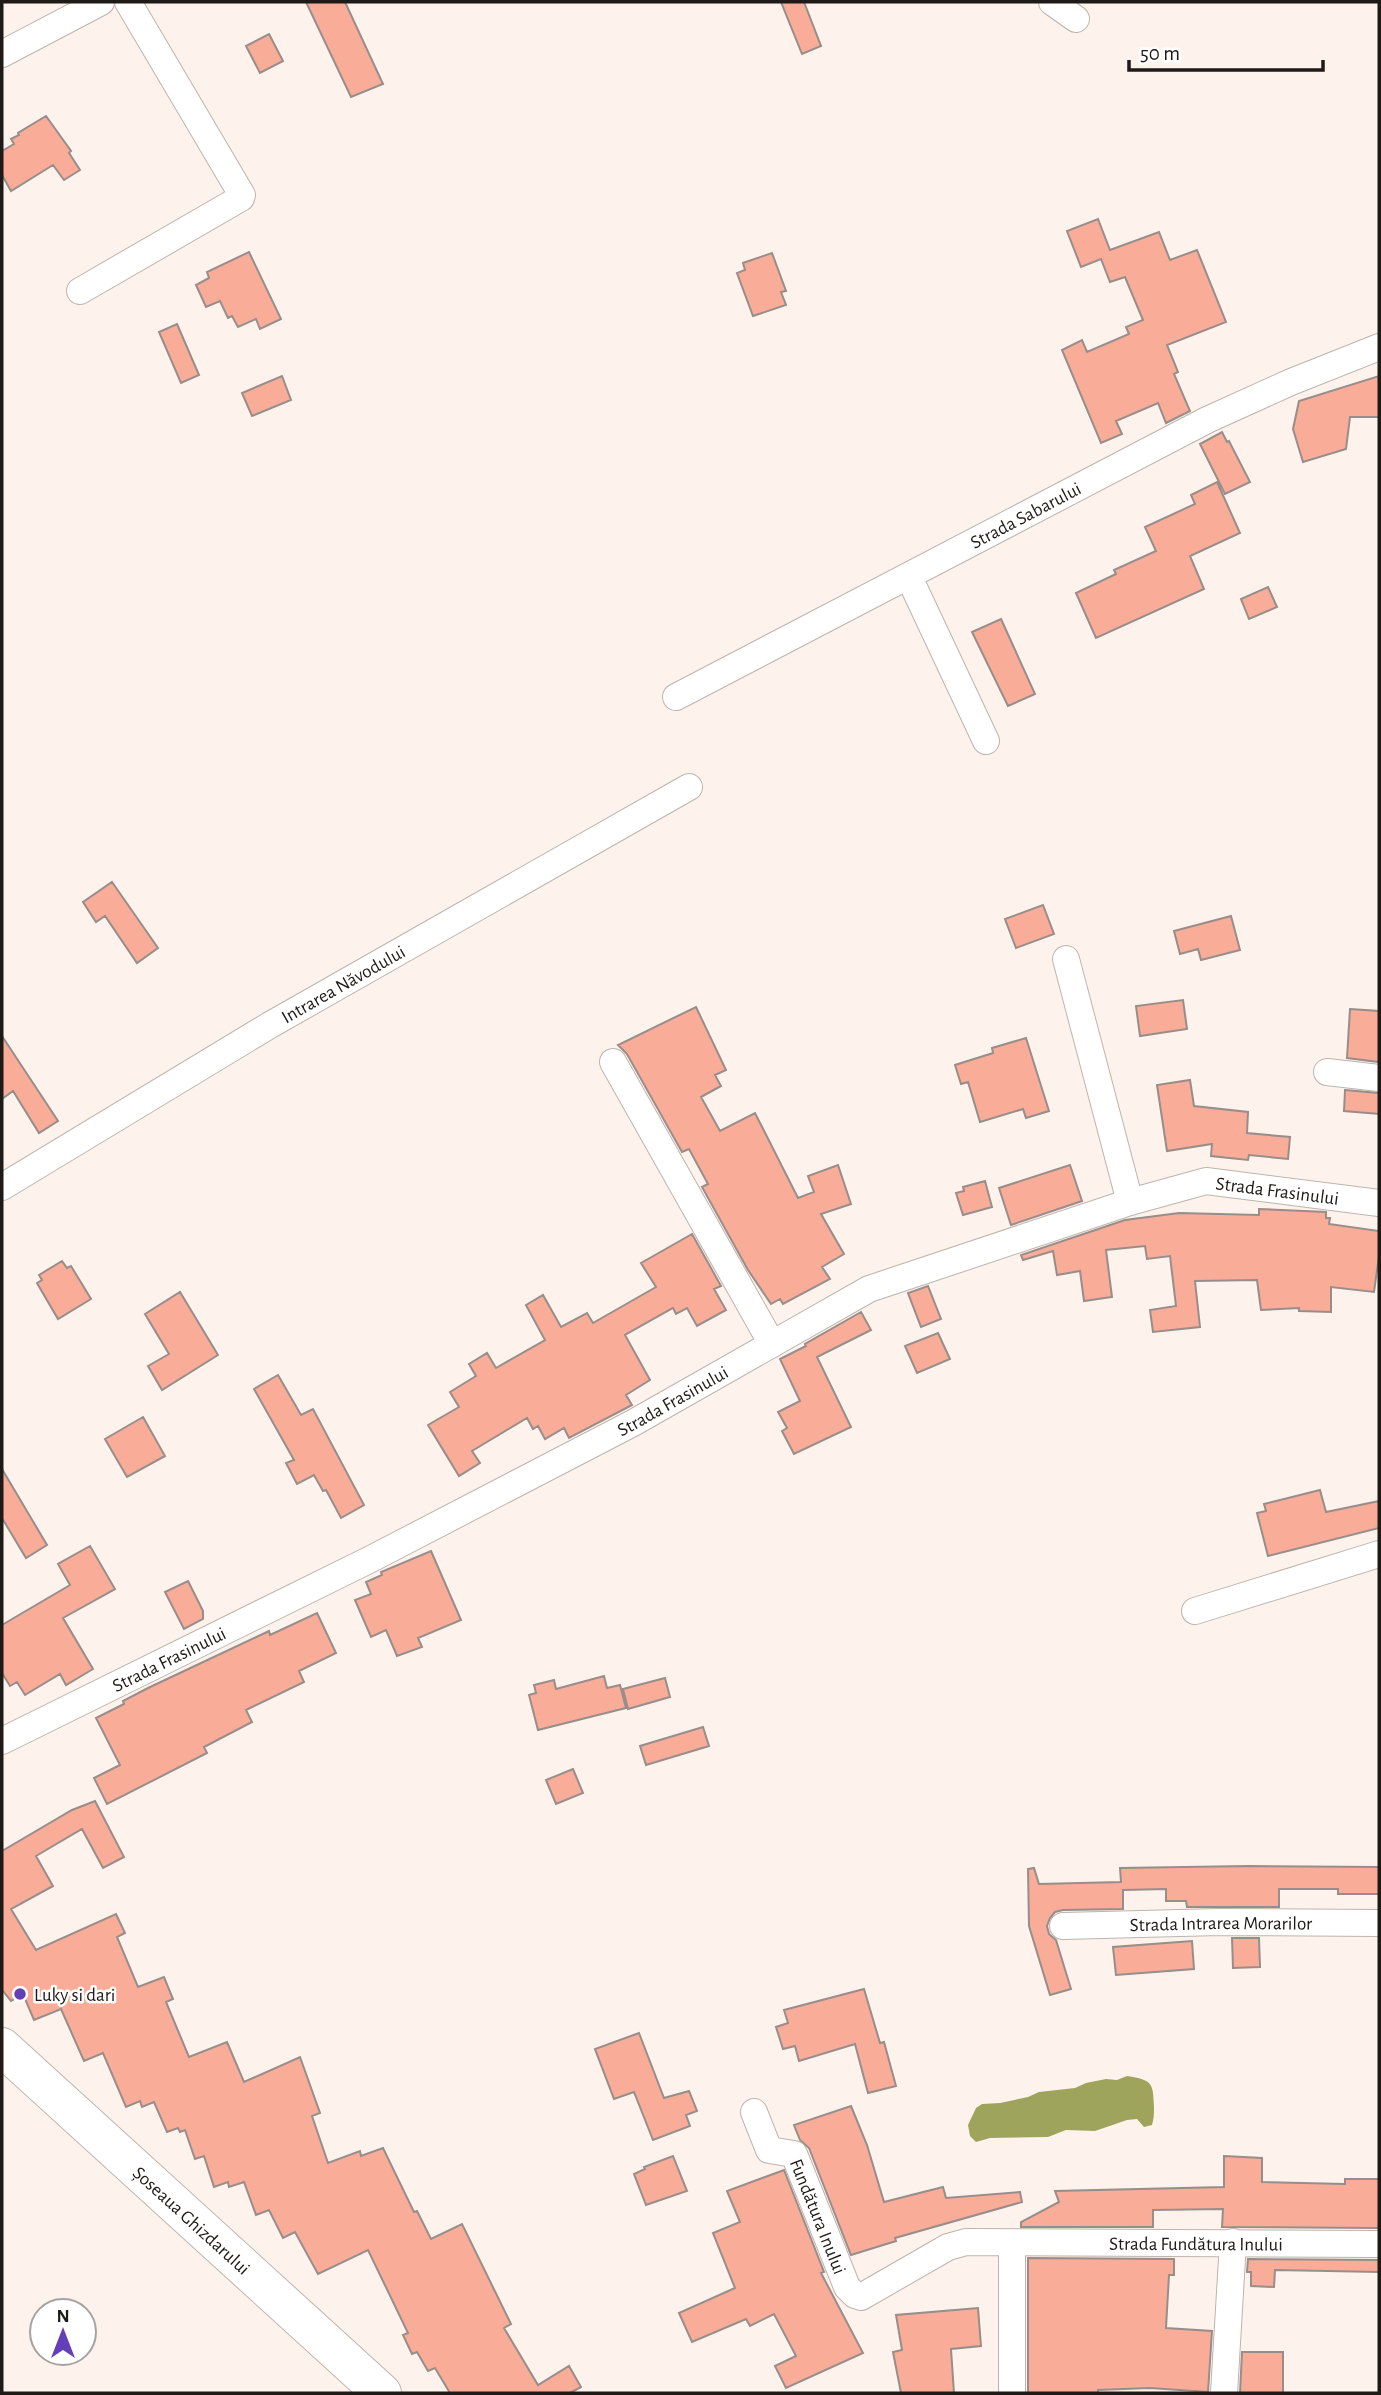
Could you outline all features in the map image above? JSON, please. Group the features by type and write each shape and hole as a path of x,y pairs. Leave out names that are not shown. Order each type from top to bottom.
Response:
{"main road":[{"name":"Șoseaua Ghizdarului","path":"2,2047 382,2393"}],"street":[{"path":"2,54 102,2"},
{"path":"80,291 242,195 128,2"},
{"path":"1052,2 1076,19"},
{"name":"Strada Sabarului","path":"676,697 909,578 1207,420 1379,346"},
{"path":"909,578 986,741"},
{"name":"Intrarea Năvodului","path":"2,1187 334,988 689,787"},
{"path":"1066,959 1130,1202"},
{"path":"613,1062 772,1344"},
{"path":"1327,1072 1379,1079"},
{"name":"Strada Frasinului","path":"2,1741 369,1560 633,1423 869,1289 947,1261 1192,1184 1216,1181 1379,1203"},
{"path":"1195,1611 1379,1554"},
{"name":"Strada Intrarea Morarilor","path":"1063,1926 1219,1922 1379,1923"},
{"name":"Fundătura Inului","path":"754,2112 769,2150 794,2154 847,2287 855,2295 867,2295 947,2247 966,2242 1012,2243"},
{"path":"1224,2393 1233,2242"},
{"path":"1012,2243 1012,2393"},
{"name":"Strada Fundătura Inului","path":"1012,2243 1379,2244"}],"shaded area":[{"path":"1127,2076 1150,2084 1154,2107 1152,2125 1144,2127 1137,2119 1095,2131 1066,2130 1048,2137 990,2138 976,2142 970,2136 968,2125 976,2108 982,2104 1000,2103 1039,2092 1075,2088 1086,2083 1117,2080"}],"building":[{"path":"306,2 345,2 383,84 351,97"},
{"path":"781,2 804,2 821,46 802,54"},
{"path":"269,34 283,61 260,73 246,46"},
{"path":"46,116 71,151 69,153 80,170 64,180 53,165 11,191 2,175 2,151 14,144 11,139 19,135 18,133"},
{"path":"1098,219 1110,250 1159,232 1170,260 1197,250 1226,322 1167,345 1178,372 1174,374 1190,411 1166,423 1158,403 1116,421 1122,434 1101,443 1062,350 1082,340 1087,352 1129,334 1126,327 1143,320 1125,277 1110,282 1101,259 1081,267 1067,231"},
{"path":"249,252 281,319 260,329 256,319 238,327 232,316 228,318 220,301 206,307 196,285 209,278 207,272"},
{"path":"772,253 786,291 781,292 786,305 753,316 737,273 745,270 743,263"},
{"path":"177,324 199,375 181,383 159,332"},
{"path":"282,376 291,400 252,416 242,393"},
{"path":"1379,376 1379,417 1350,417 1346,449 1303,462 1293,429 1299,401"},
{"path":"1222,432 1250,482 1225,494 1200,444"},
{"path":"1217,482 1240,533 1190,556 1204,589 1096,638 1076,593 1116,574 1114,570 1156,551 1145,527 1195,504 1191,495"},
{"path":"1268,587 1277,607 1249,619 1241,599"},
{"path":"1001,619 1035,694 1008,706 972,632"},
{"path":"112,882 158,948 137,963 105,916 96,922 83,902"},
{"path":"1043,905 1054,934 1016,948 1005,919"},
{"path":"1231,916 1240,950 1201,960 1198,949 1180,954 1174,931"},
{"path":"1183,1000 1187,1029 1140,1036 1136,1006"},
{"path":"696,1007 726,1070 715,1075 721,1086 701,1097 720,1131 755,1113 798,1198 814,1192 808,1176 838,1165 851,1204 821,1214 844,1254 822,1267 830,1279 783,1304 780,1299 771,1304 748,1270 702,1187 708,1184 689,1149 682,1152 627,1054 618,1045"},
{"path":"1350,1009 1379,1011 1379,1062 1347,1058"},
{"path":"2,1036 58,1121 39,1133 13,1091 2,1099"},
{"path":"1026,1038 1049,1111 1026,1118 1023,1109 980,1122 968,1082 961,1084 955,1065 993,1053 992,1048"},
{"path":"1190,1080 1194,1106 1248,1112 1247,1133 1290,1137 1288,1159 1249,1155 1248,1160 1211,1156 1212,1144 1167,1151 1157,1085"},
{"path":"1345,1090 1379,1093 1379,1114 1344,1111"},
{"path":"1070,1165 1082,1201 1011,1225 999,1188"},
{"path":"985,1181 992,1207 963,1215 956,1193 964,1191 963,1187"},
{"path":"1259,1209 1326,1212 1326,1218 1330,1218 1329,1224 1379,1231 1374,1292 1331,1287 1331,1312 1299,1311 1299,1308 1261,1310 1257,1280 1195,1281 1200,1327 1153,1332 1150,1310 1176,1306 1170,1256 1147,1259 1145,1246 1106,1250 1112,1297 1084,1301 1080,1271 1057,1275 1053,1251 1023,1260 1021,1255 1125,1220 1179,1213 1259,1215"},
{"path":"692,1234 721,1286 714,1289 726,1310 697,1326 687,1308 676,1314 673,1308 625,1335 650,1380 626,1395 632,1405 569,1438 564,1428 545,1439 538,1426 533,1429 527,1418 472,1451 480,1463 459,1476 428,1425 459,1407 450,1392 476,1376 469,1364 487,1353 496,1368 545,1340 526,1305 543,1295 561,1327 587,1313 593,1323 656,1287 641,1263"},
{"path":"62,1261 67,1268 71,1266 91,1299 58,1319 37,1283 42,1280 39,1275"},
{"path":"928,1286 941,1319 921,1327 908,1293"},
{"path":"180,1292 218,1355 162,1390 148,1366 169,1354 145,1314"},
{"path":"861,1312 871,1330 817,1357 851,1427 794,1454 782,1431 787,1428 778,1412 800,1401 780,1359"},
{"path":"938,1333 950,1359 917,1373 905,1346"},
{"path":"278,1375 301,1415 313,1409 364,1505 341,1518 326,1490 323,1491 314,1475 297,1484 286,1463 294,1460 254,1389"},
{"path":"143,1417 165,1456 127,1477 105,1439"},
{"path":"2,1469 47,1545 26,1558 2,1518"},
{"path":"1320,1490 1326,1512 1379,1501 1379,1528 1268,1556 1257,1513 1266,1511 1264,1504"},
{"path":"90,1546 115,1589 63,1618 93,1669 66,1685 60,1674 25,1695 17,1682 10,1686 2,1673 2,1625 70,1585 58,1564"},
{"path":"431,1551 461,1620 418,1638 422,1647 397,1656 386,1630 371,1637 355,1600 371,1594 366,1582 382,1575 381,1572"},
{"path":"188,1581 203,1611 203,1619 184,1629 165,1592"},
{"path":"317,1613 336,1653 299,1671 304,1682 246,1710 252,1722 204,1747 207,1753 107,1804 94,1778 120,1765 96,1718 148,1688 269,1631 270,1635"},
{"path":"604,1676 607,1688 620,1685 626,1708 538,1730 529,1695 536,1693 534,1685 554,1680 556,1689"},
{"path":"665,1678 670,1697 628,1709 623,1689"},
{"path":"703,1727 709,1746 646,1765 640,1746"},
{"path":"573,1769 583,1793 556,1804 546,1780"},
{"path":"95,1801 124,1857 103,1868 82,1829 36,1856 53,1886 11,1909 36,1950 116,1914 125,1933 117,1937 138,1987 164,1977 173,1999 166,2002 189,2057 227,2042 244,2082 300,2057 320,2113 312,2116 328,2163 360,2151 361,2156 383,2148 414,2212 417,2211 431,2239 462,2224 511,2324 504,2328 538,2385 569,2366 581,2387 570,2393 450,2393 435,2368 428,2371 417,2352 412,2354 403,2335 408,2333 368,2250 318,2274 295,2232 283,2238 269,2210 256,2215 244,2182 229,2187 228,2182 214,2187 204,2156 195,2159 185,2130 180,2132 178,2128 167,2132 154,2102 142,2107 140,2101 126,2107 103,2053 84,2061 61,2009 34,2020 23,1994 11,2001 2,1990 2,1851 72,1810"},
{"path":"1379,1867 1379,1894 1338,1894 1338,1889 1279,1889 1279,1907 1187,1907 1186,1901 1166,1901 1166,1889 1123,1890 1123,1909 1063,1910 1055,1912 1050,1918 1047,1926 1049,1934 1056,1940 1071,1989 1050,1995 1029,1926 1028,1869 1034,1868 1039,1884 1121,1882 1120,1868"},
{"path":"1232,1938 1259,1938 1260,1967 1233,1968"},
{"path":"1192,1941 1194,1969 1116,1975 1113,1947"},
{"path":"864,1989 880,2043 884,2042 896,2086 868,2093 855,2044 799,2061 795,2046 783,2049 776,2027 788,2023 784,2010"},
{"path":"639,2033 664,2098 689,2091 697,2111 686,2115 690,2126 653,2140 634,2092 614,2099 595,2049"},
{"path":"851,2106 867,2145 884,2202 943,2187 946,2198 1020,2192 1022,2202 895,2238 896,2241 851,2255 809,2148 800,2140 794,2125"},
{"path":"673,2156 687,2191 646,2205 634,2174 645,2169 644,2167"},
{"path":"1224,2156 1262,2158 1262,2182 1345,2184 1345,2179 1379,2179 1379,2228 1222,2227 1223,2209 1153,2210 1153,2227 1021,2227 1021,2222 1059,2202 1055,2191 1224,2187"},
{"path":"784,2170 824,2272 821,2273 863,2353 786,2388 775,2366 796,2356 774,2314 750,2326 746,2319 692,2342 679,2313 735,2288 713,2233 740,2222 727,2191"},
{"path":"1028,2258 1174,2259 1174,2275 1169,2275 1166,2328 1212,2331 1208,2392 1150,2388 1098,2390 1098,2393 1028,2393"},
{"path":"1248,2259 1379,2260 1379,2272 1275,2270 1274,2287 1251,2286 1251,2272 1247,2272"},
{"path":"978,2308 981,2346 951,2349 954,2393 901,2393 893,2352 902,2350 896,2315"},
{"path":"1242,2352 1283,2352 1283,2393 1240,2393"}],"place":[{"name":"Luky si dari","path":"20,1994"}]}
